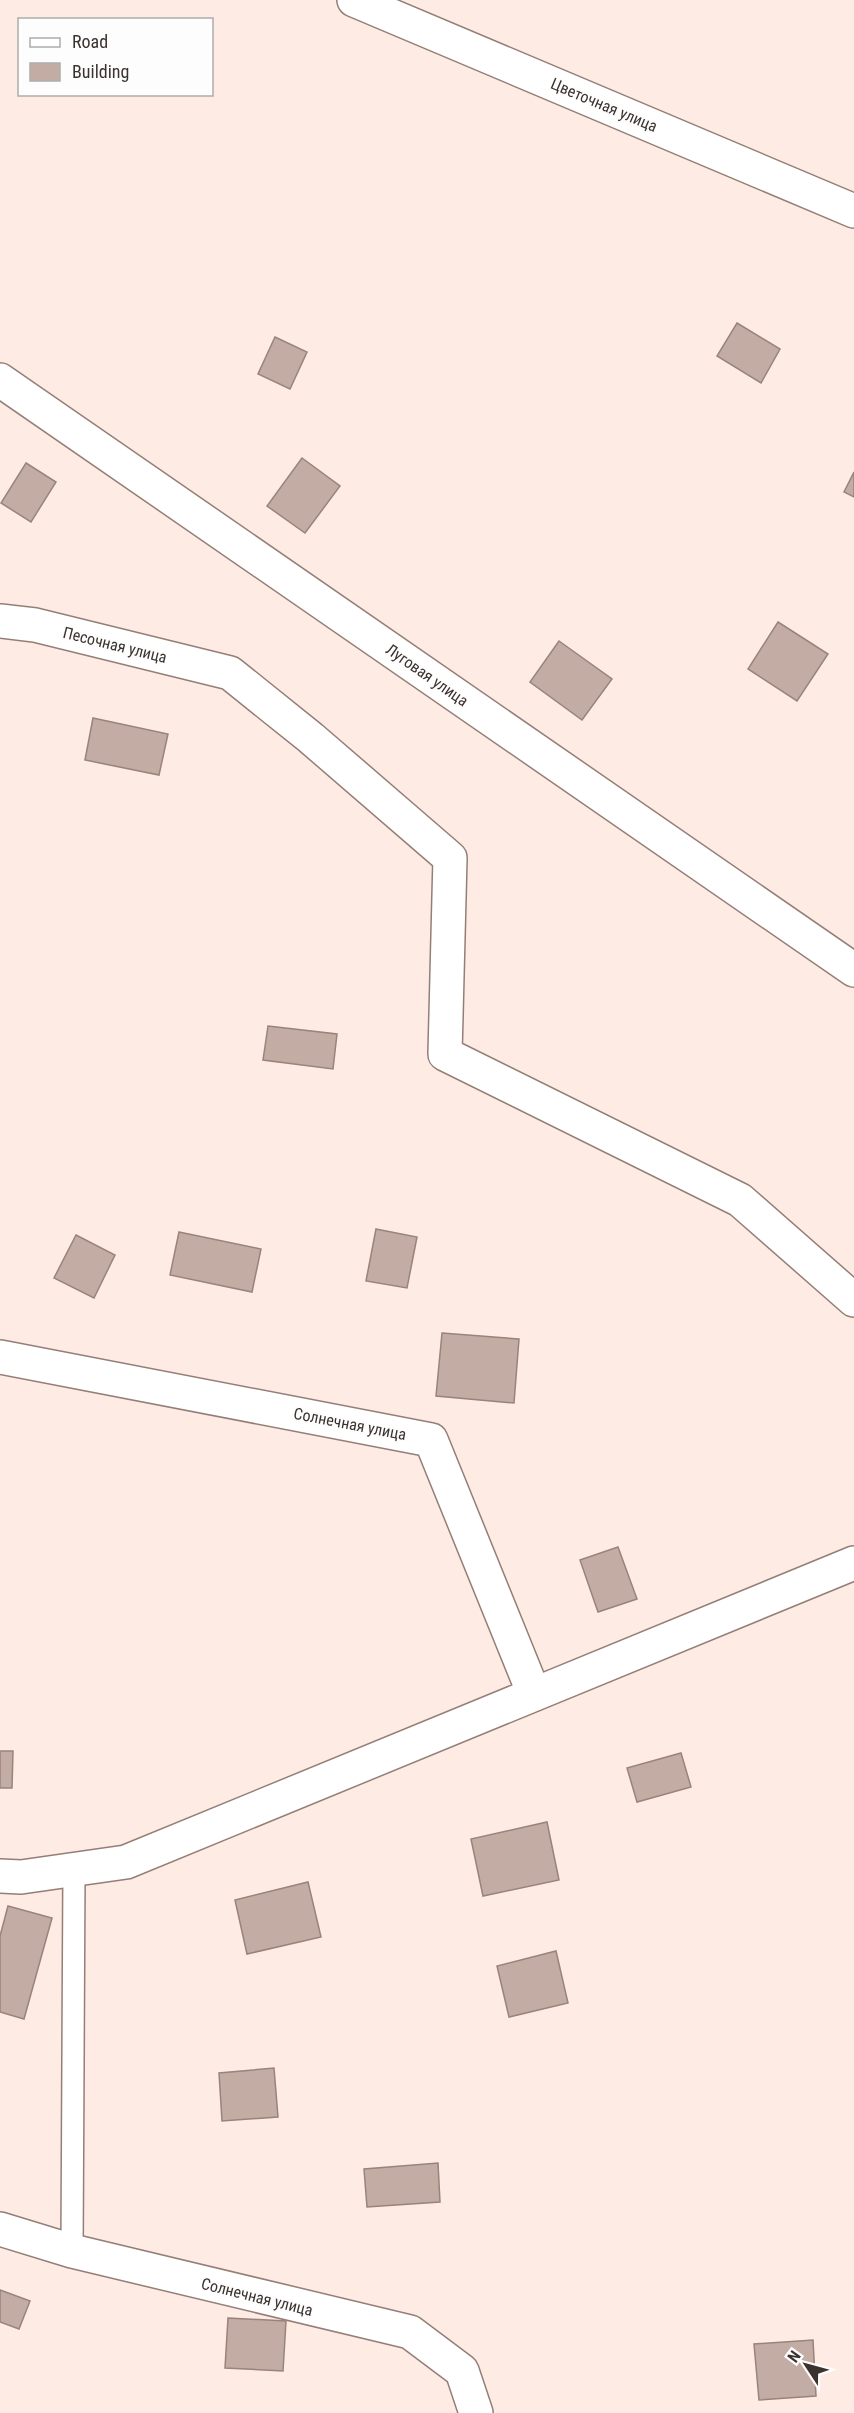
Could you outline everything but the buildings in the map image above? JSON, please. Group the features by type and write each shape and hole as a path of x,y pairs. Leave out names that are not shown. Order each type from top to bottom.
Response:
{"street":[{"name":"Цветочная улица","path":"354,0 854,211"},
{"name":"Луговая улица","path":"0,380 854,970"},
{"name":"Песочная улица","path":"0,621 35,625 230,673 311,738 450,858 446,1054 740,1200 854,1300"},
{"name":"Солнечная улица","path":"0,1357 431,1440 534,1694"},
{"path":"0,1876 21,1877 126,1862 854,1563"},
{"name":"Солнечная улица","path":"0,2229 72,2251 410,2332 462,2371 476,2413"}],"lane":[{"path":"72,2251 74,1869"}]}
